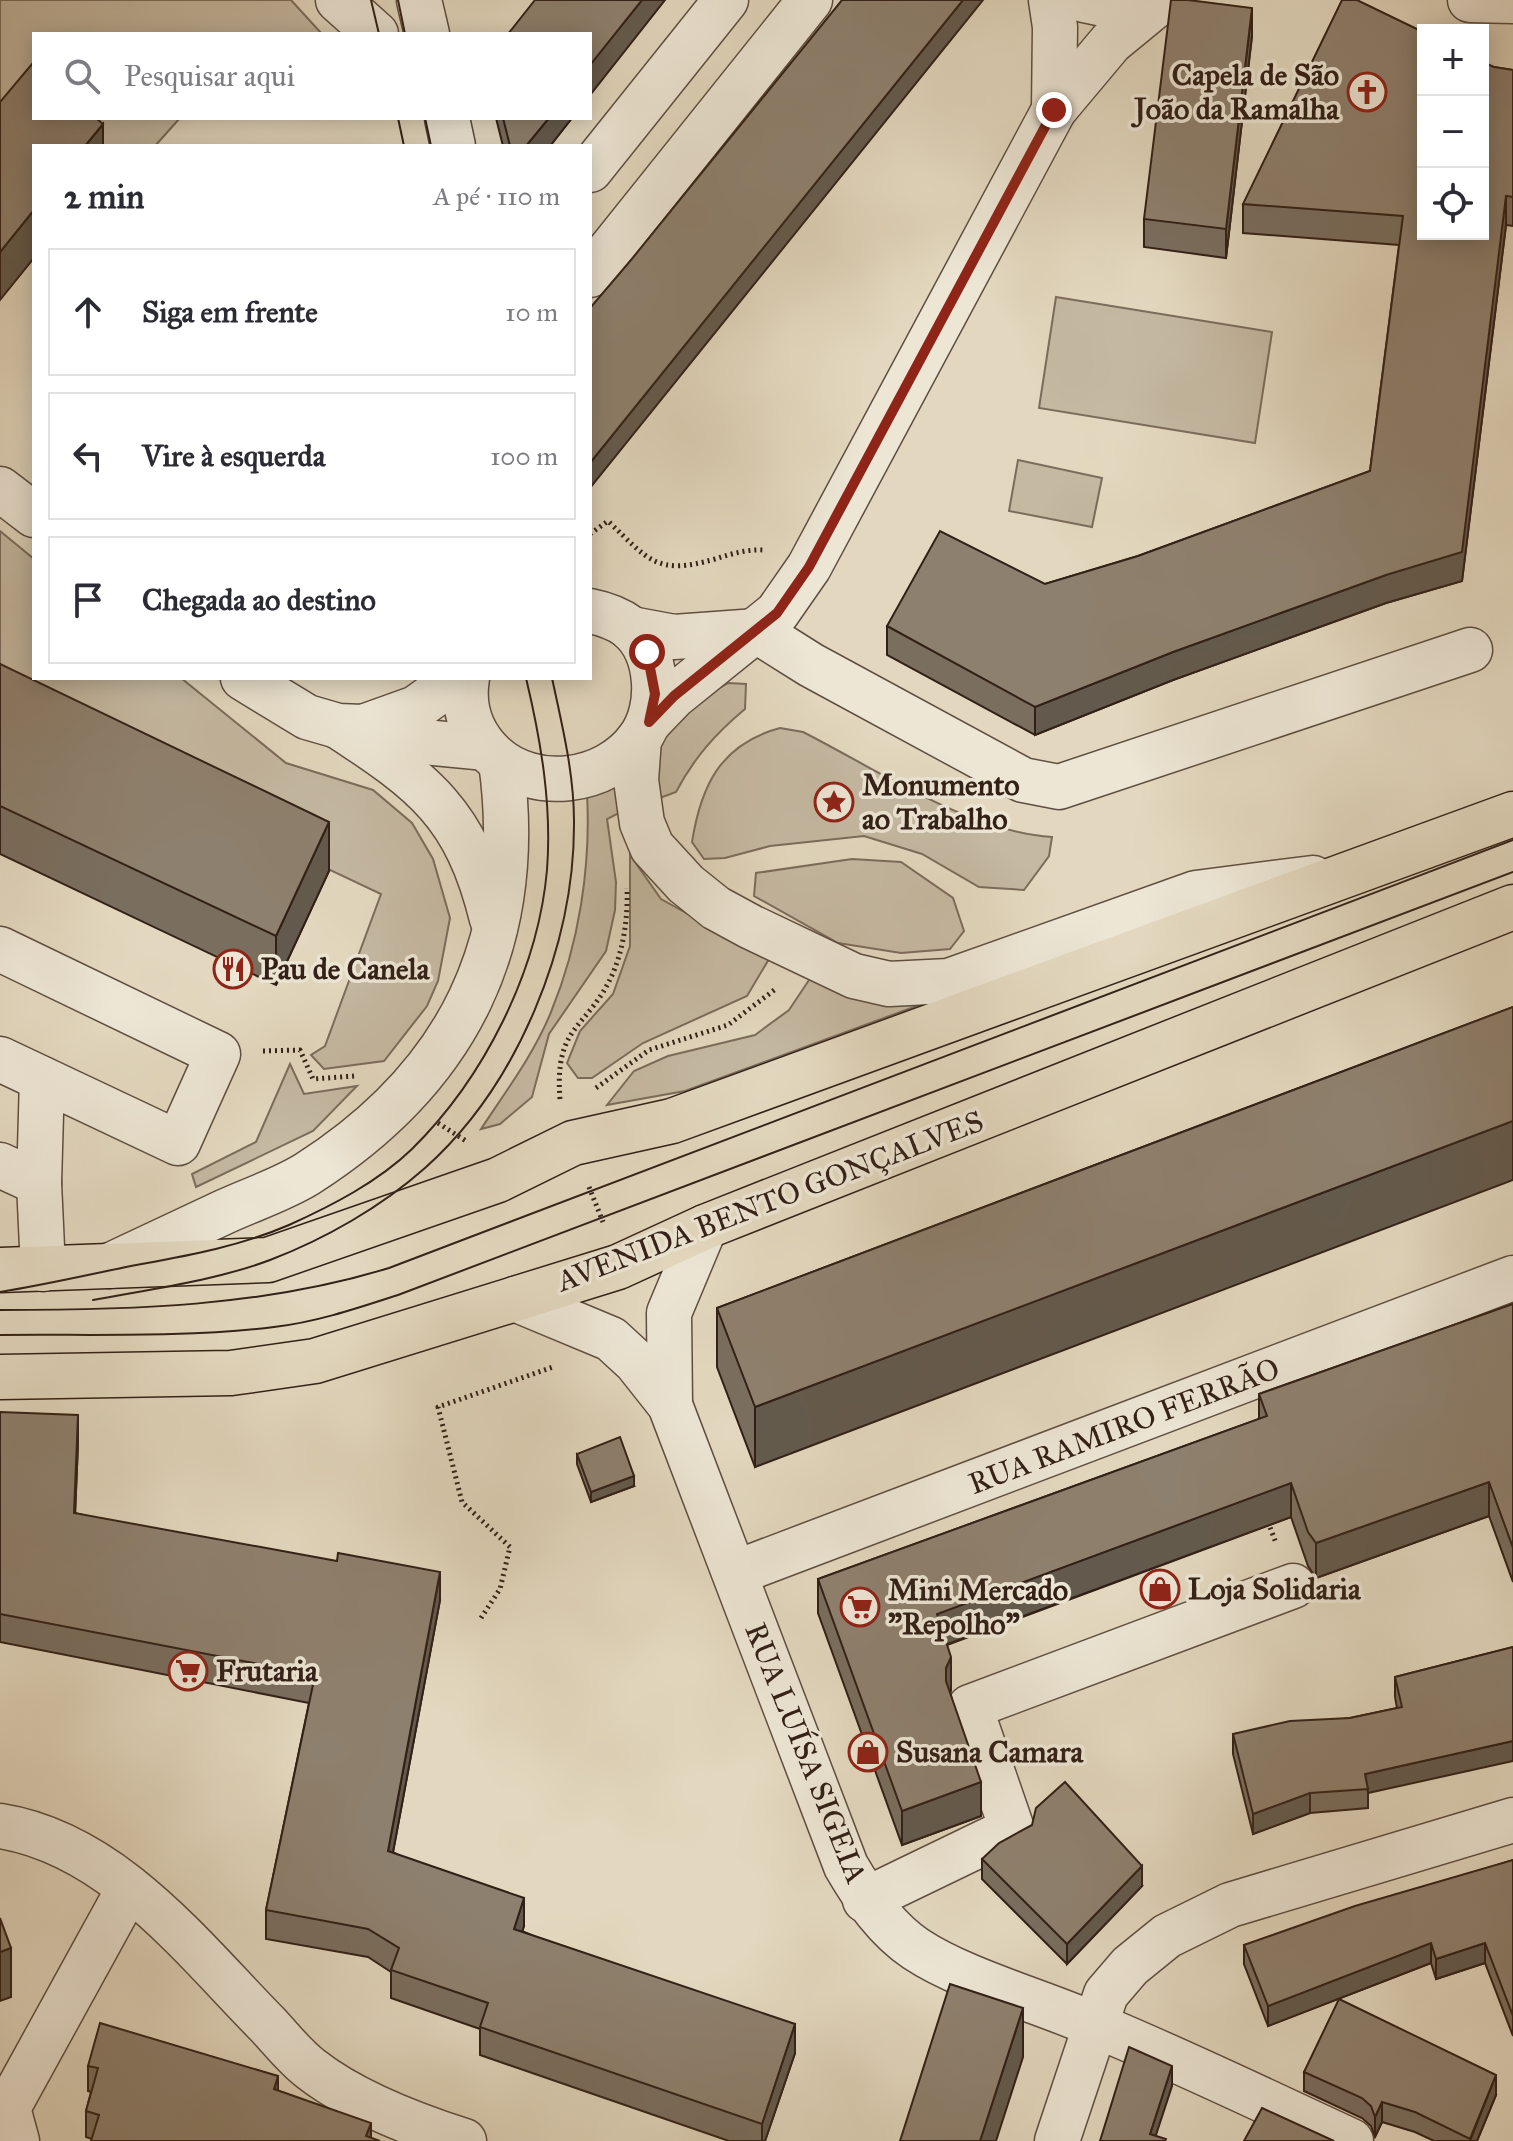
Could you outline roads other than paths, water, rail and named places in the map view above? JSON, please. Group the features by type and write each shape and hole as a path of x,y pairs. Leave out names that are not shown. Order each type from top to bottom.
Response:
{"main road":[{"path":"0,1270 268,1260 498,1180 573,1143 672,1121 1513,814"},
{"name":"AVENIDA BENTO GONÇALVES","path":"0,1377 231,1373 315,1361 515,1299 618,1267 705,1227 1513,907"}],"street":[{"path":"338,0 374,32"},
{"path":"419,0 427,32"},
{"path":"592,168 726,0"},
{"path":"592,272 810,0"},
{"path":"1051,0 1055,27 1054,110"},
{"path":"1084,0 1122,8 1168,3"},
{"path":"1470,0 1513,1"},
{"path":"246,680 307,717 403,740 493,755 521,772 571,779 620,759 674,696 777,613 809,567 1054,110 1111,42 1168,3"},
{"path":"447,120 453,144"},
{"path":"0,489 32,513"},
{"path":"592,584 612,619 647,652 653,671 655,694 644,731 636,780 642,823 652,847 686,884 716,908 854,976 889,984 949,981 1196,893 1347,874"},
{"path":"612,619 674,637 757,631 811,665 1023,780 1059,787 1470,650"},
{"path":"350,726 416,708 455,680"},
{"path":"109,1266 306,1174 362,1134 404,1095 456,1027 478,988 496,935 506,872 508,815 493,755 466,712 467,680"},
{"path":"350,726 422,784 452,820 483,881 496,935"},
{"path":"0,949 218,1054 178,1143 0,1059"},
{"path":"42,1079 39,1183 43,1269"},
{"path":"0,1165 39,1183"},
{"name":"RUA LUÍSA SIGEIA","path":"670,1405 669,1313 705,1227"},
{"name":"RUA RAMIRO FERRÃO","path":"735,1573 1513,1278"},
{"name":"RUA LUÍSA SIGEIA","path":"515,1299 611,1339 636,1362 670,1405 846,1866 865,1900 916,1949 1093,2024 1351,2141"},
{"path":"865,1900 1012,1829 970,1707 1293,1586"},
{"path":"1057,2141 1093,2024 1117,1980 1147,1950 1185,1924 1230,1905 1513,1820"},
{"path":"0,1826 27,1830 80,1853 129,1888 311,2069 402,2121 464,2141"},
{"path":"8,2123 129,1888"}],"tram line":[{"path":"371,0 379,32"},
{"path":"398,0 405,32"},
{"path":"398,120 404,144"},
{"path":"425,120 431,144"},
{"path":"0,1292 191,1254 270,1233 321,1210 369,1183 399,1161 438,1121 462,1090 503,1021 519,984 542,908 547,870 547,797 541,749 526,680"},
{"path":"93,1300 227,1274 270,1260 332,1232 390,1196 425,1168 458,1134 488,1096 535,1010 552,963 572,868 572,785 552,680"},
{"path":"0,1310 196,1304 293,1291 389,1268 1513,840"},
{"path":"0,1335 172,1334 240,1330 290,1325 353,1310 1513,872"}],"place":[{"name":"Capela de São João da Ramalha","path":"1367,92"},
{"name":"Monumento ao Trabalho","path":"834,802"},
{"name":"Pau de Canela","path":"233,969"},
{"name":"Loja Solidaria","path":"1160,1589"},
{"name":"Mini Mercado \"Repolho\"","path":"860,1607"},
{"name":"Frutaria","path":"188,1671"},
{"name":"Susana Camara","path":"868,1752"}]}
